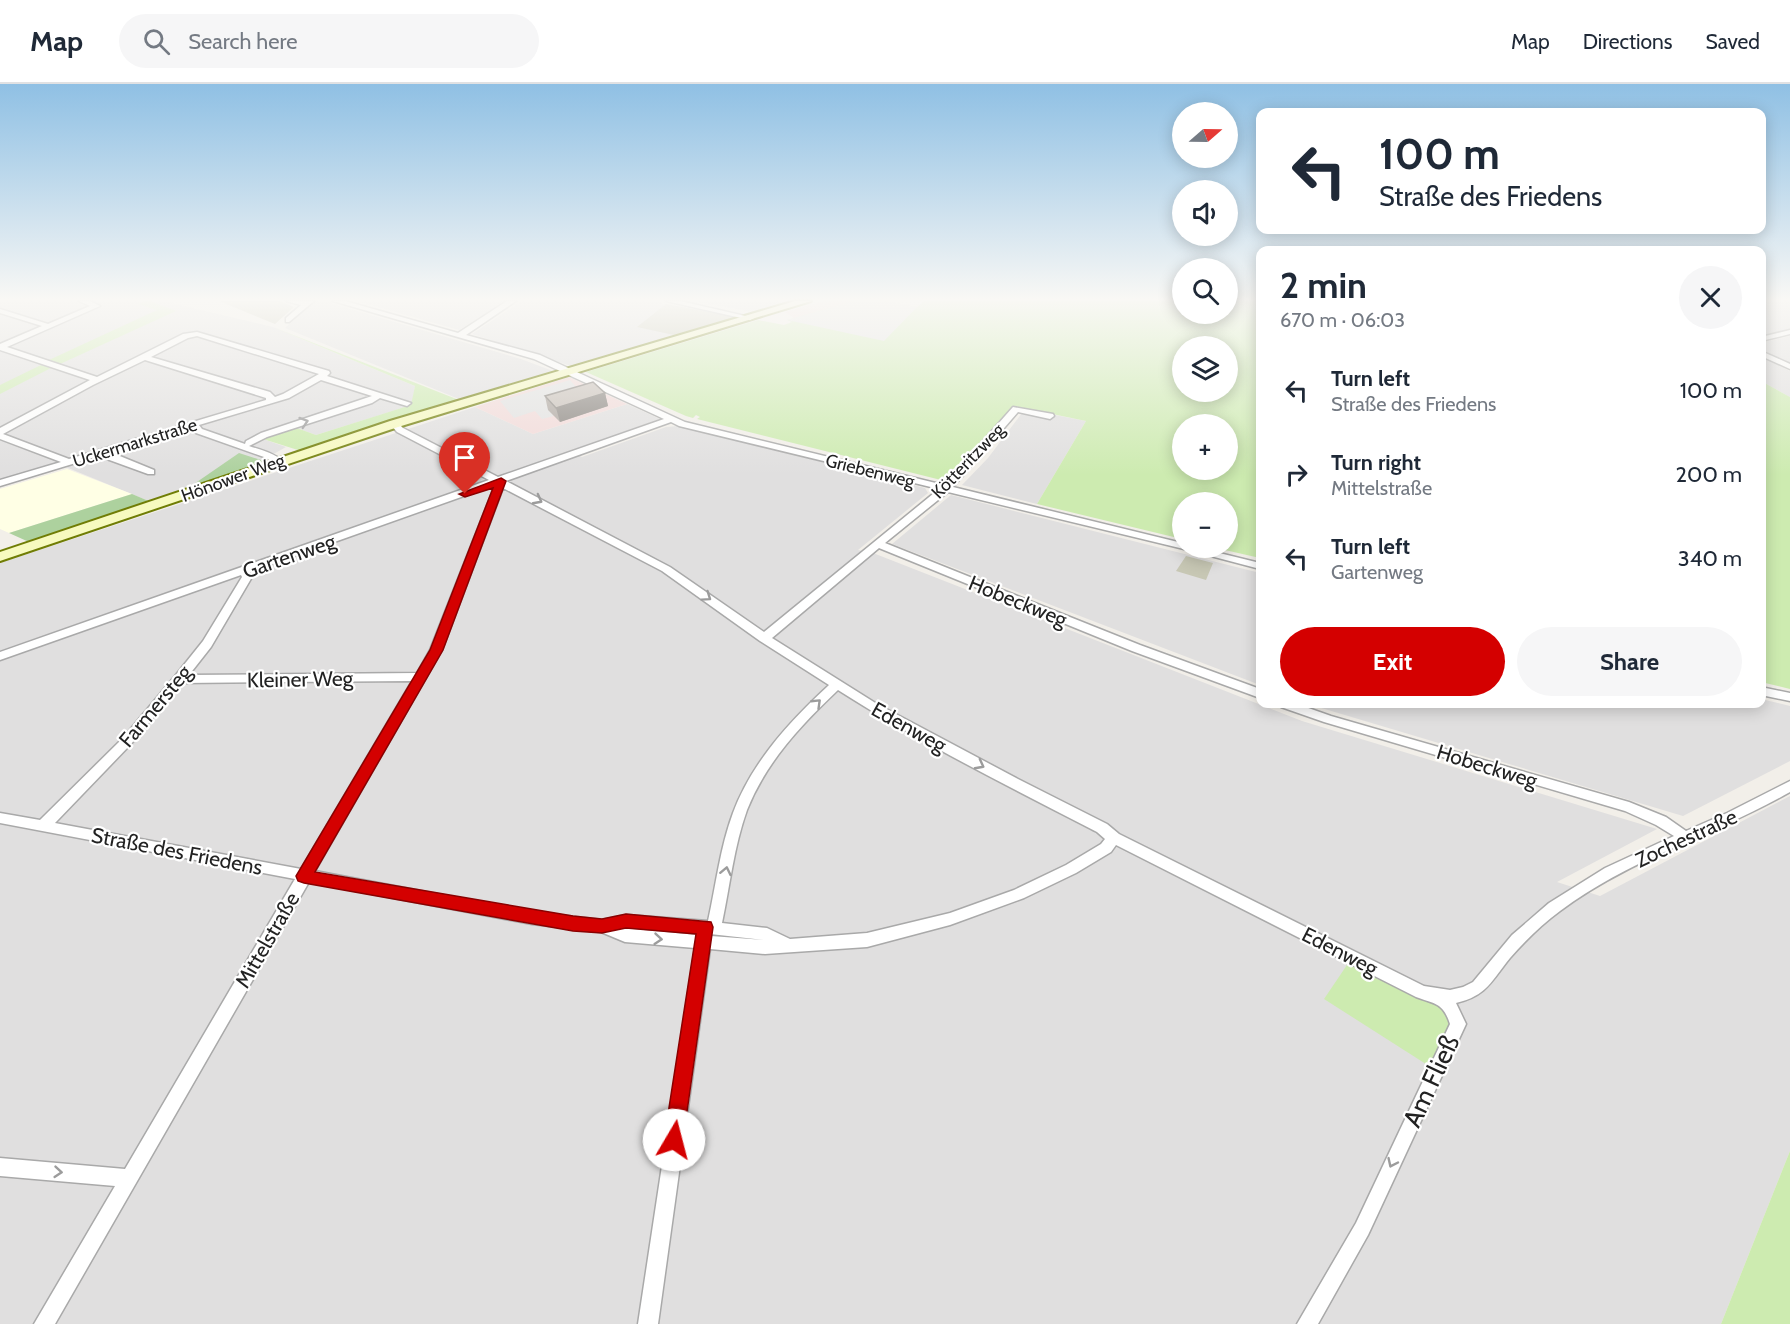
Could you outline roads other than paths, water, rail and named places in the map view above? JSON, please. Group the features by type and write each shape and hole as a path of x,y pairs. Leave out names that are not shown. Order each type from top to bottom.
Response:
{"main road":[{"name":"Hönower Weg","path":"0,557 394,424 612,359"}],"street":[{"path":"36,359 96,379"},
{"path":"0,434 96,379 140,359"},
{"path":"150,359 267,394 271,397 269,401"},
{"path":"282,359 324,371 326,373 321,377"},
{"name":"Griebenweg","path":"541,359 670,420 1172,544"},
{"path":"1774,359 1790,367"},
{"path":"321,377 407,404"},
{"name":"Uckermarkstraße","path":"0,483 286,396 321,377"},
{"path":"249,443 264,435 369,401 379,395"},
{"name":"Kötteritzweg","path":"764,638 944,489 969,465 1016,409 1050,416"},
{"name":"Gartenweg","path":"0,657 670,420"},
{"path":"198,423 283,455 283,461 199,431 198,423"},
{"name":"Edenweg","path":"394,424 400,430 666,569 836,685 989,770 1102,828 1114,838 1421,992 1443,998"},
{"path":"0,434 68,463"},
{"path":"105,452 107,456 151,472"},
{"name":"Mittelstraße","path":"44,1324 421,677 448,624 501,481"},
{"name":"Hobeckweg","path":"878,544 1128,645 1256,693"},
{"path":"0,557 0,564"},
{"path":"1228,558 1256,565"},
{"name":"Farmersteg","path":"43,826 127,741 180,679 207,644 232,603 247,577 244,571"},
{"name":"Kleiner Weg","path":"180,679 421,677"},
{"path":"648,1324 707,933 741,812 756,779 779,744 836,685"},
{"path":"1766,692 1790,697"},
{"name":"Hobeckweg","path":"1308,708 1629,807 1661,821 1685,837"},
{"name":"Zochestraße","path":"1443,998 1479,987 1498,962 1538,921 1580,889 1685,837 1759,804 1790,786"},
{"name":"Straße des Friedens","path":"0,818 532,918 602,926 625,936 707,933 765,947 867,940 950,920 1033,888 1106,848 1114,838"},
{"name":"Am Fließ","path":"1307,1324 1362,1229 1458,1024 1454,1012 1443,998"},
{"path":"0,1167 129,1178"}]}
